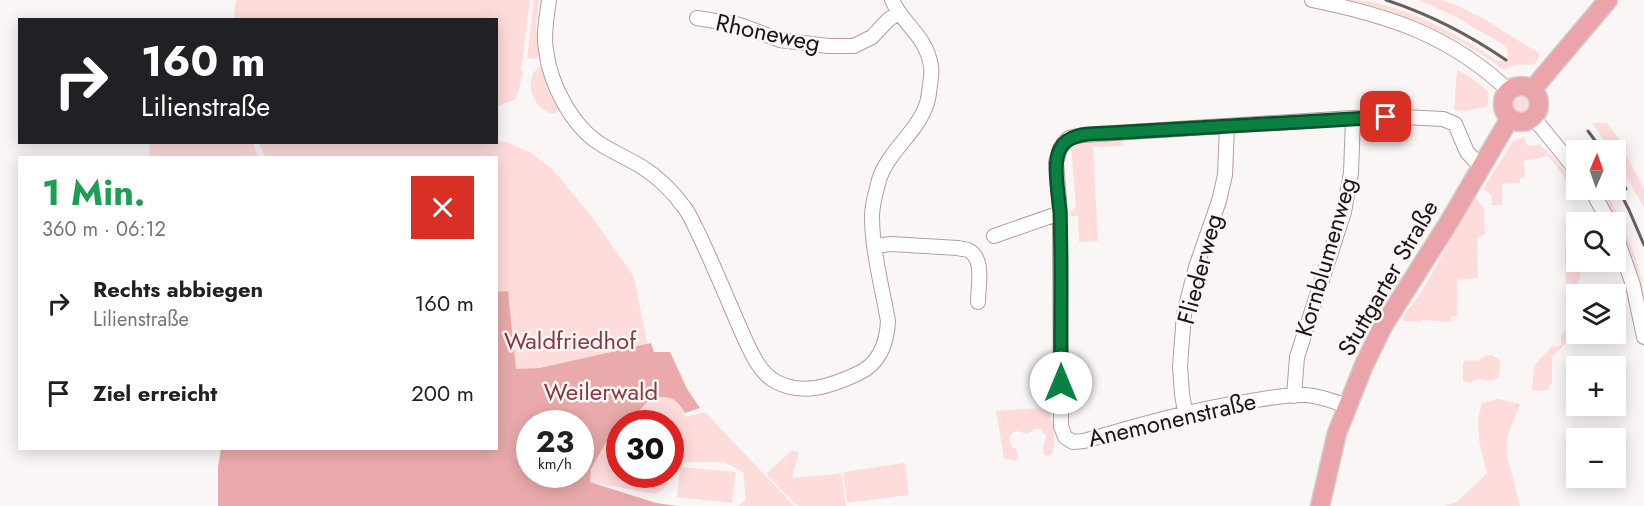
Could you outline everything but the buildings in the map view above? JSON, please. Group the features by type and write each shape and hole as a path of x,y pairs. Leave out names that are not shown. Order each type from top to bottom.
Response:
{"main road":[{"path":"1532,90 1608,0"},
{"path":"1520,86 1532,90 1536,94 1538,105 1533,117 1521,122 1509,118 1503,107 1505,95 1520,86"},
{"name":"Stuttgarter Straße","path":"1320,506 1336,433 1364,365 1383,326 1449,222 1509,118"}],"street":[{"path":"549,0 545,48 554,83 565,105 576,121 600,144 649,171 669,188 686,209 717,272 752,354 762,369 773,380 790,387 814,389 836,384 862,372 878,357 888,333 872,214 880,178 896,150 923,114 928,101 931,74 925,45 895,6"},
{"path":"1312,0 1380,16 1436,38 1469,58 1509,91"},
{"name":"Rhoneweg","path":"697,18 741,25 780,40 828,46 854,46 872,37 888,20 895,6"},
{"path":"994,236 1060,213 1056,162 1060,149 1069,138 1083,135 1353,118 1420,117 1443,119 1455,124 1467,152 1481,167"},
{"path":"1533,117 1566,158"},
{"name":"Kornblumenweg","path":"1294,396 1297,357 1344,212 1351,173 1353,118"},
{"name":"Fliederweg","path":"1185,412 1180,366 1184,314 1196,267 1220,201 1225,175 1227,126"},
{"name":"Anemonenstraße","path":"1060,213 1061,426 1068,440 1084,441 1185,412 1225,404 1294,396 1322,398 1347,406"},
{"path":"875,246 891,244 968,250 979,263 978,302"},
{"path":"1626,263 1644,336"}],"green space":[{"path":"236,0 530,0 522,65 520,66 523,74 516,99 498,106 498,18 235,18"},
{"path":"534,0 539,0 536,26 538,50 542,52 538,57 532,59 527,58"},
{"path":"1349,0 1387,6 1406,12 1445,30 1496,60 1501,61 1508,58 1508,51 1504,45 1454,16 1418,0 1440,0 1454,4 1486,20 1540,54 1535,64 1515,65 1504,70 1450,36 1411,19"},
{"path":"539,67 545,69 559,106 555,114 541,108 532,95 531,80"},
{"path":"1457,70 1487,91 1489,97 1487,107 1465,111 1454,110"},
{"path":"1521,92 1529,95 1532,103 1529,111 1521,114 1513,111 1510,103 1513,95"},
{"path":"1592,123 1607,123 1620,140 1604,140"},
{"path":"1524,137 1527,145 1539,144 1566,172 1566,182 1548,156 1524,161 1525,177 1520,178 1520,183 1502,184 1502,205 1492,205 1491,195 1483,189 1513,141"},
{"name":"Waldfriedhof","path":"498,140 530,152 552,169 590,214 634,277 650,357 594,410 516,410 516,427 498,432 498,156 265,156 259,144 498,144"},
{"path":"1122,140 1123,146 1093,147 1098,241 1079,242 1078,216 1070,216 1076,206 1071,147 1081,143"},
{"path":"150,144 253,144 258,156 149,156"},
{"path":"1626,155 1644,189 1644,208 1626,175"},
{"path":"1475,197 1484,208 1485,234 1477,238 1478,278 1457,280 1457,316 1451,316 1451,322 1404,321 1403,315 1423,290"},
{"path":"1606,200 1610,200 1616,212 1612,212"},
{"path":"1626,234 1640,274 1644,302 1637,272 1626,244"},
{"path":"1565,247 1566,272 1580,272 1578,284 1566,284 1566,298"},
{"name":"Weilerwald","path":"508,291 516,369 540,368 651,343 654,352 670,352 687,389 700,408 685,413 674,400 662,397 650,398 640,410 606,410 606,443 594,464 594,410 516,410 516,488 594,488 594,483 656,503 678,506 218,506 218,467 221,450 498,450 498,292"},
{"path":"1566,330 1566,343 1552,357 1552,384 1549,384 1549,390 1532,391 1534,366 1552,346 1561,345 1561,335"},
{"path":"1487,355 1492,355 1500,361 1500,372 1496,379 1489,381 1478,379 1470,383 1463,381 1465,360 1477,361"},
{"path":"666,396 680,403 683,410 640,410 650,398"},
{"path":"1498,399 1520,404 1508,435 1506,451 1520,506 1443,506 1457,502 1487,473 1479,438 1478,421 1482,403"},
{"path":"1050,408 1054,436 1052,455 1044,455 1046,435 1040,429 1035,429 1027,434 1017,431 1012,433 1010,443 1017,450 1018,458 1016,461 1004,459 996,411"},
{"path":"684,412 686,417 705,412 794,506 738,506 746,500 743,472 724,462 684,462"},
{"path":"606,443 606,485 594,483 594,464"},
{"path":"792,450 799,453 792,478 841,473 846,506 798,506 766,474"},
{"path":"905,463 909,495 847,503 843,472"},
{"path":"684,467 736,472 732,503 677,497 678,488 684,488"},
{"path":"623,488 665,488 656,494"}],"railway":[{"path":"1386,0 1448,26 1506,60"},
{"path":"1588,131 1595,140"},
{"path":"1624,200 1644,245"}],"route":[{"path":"1061,383 1060,213 1056,162 1060,149 1069,138 1110,133 1386,117"}]}
